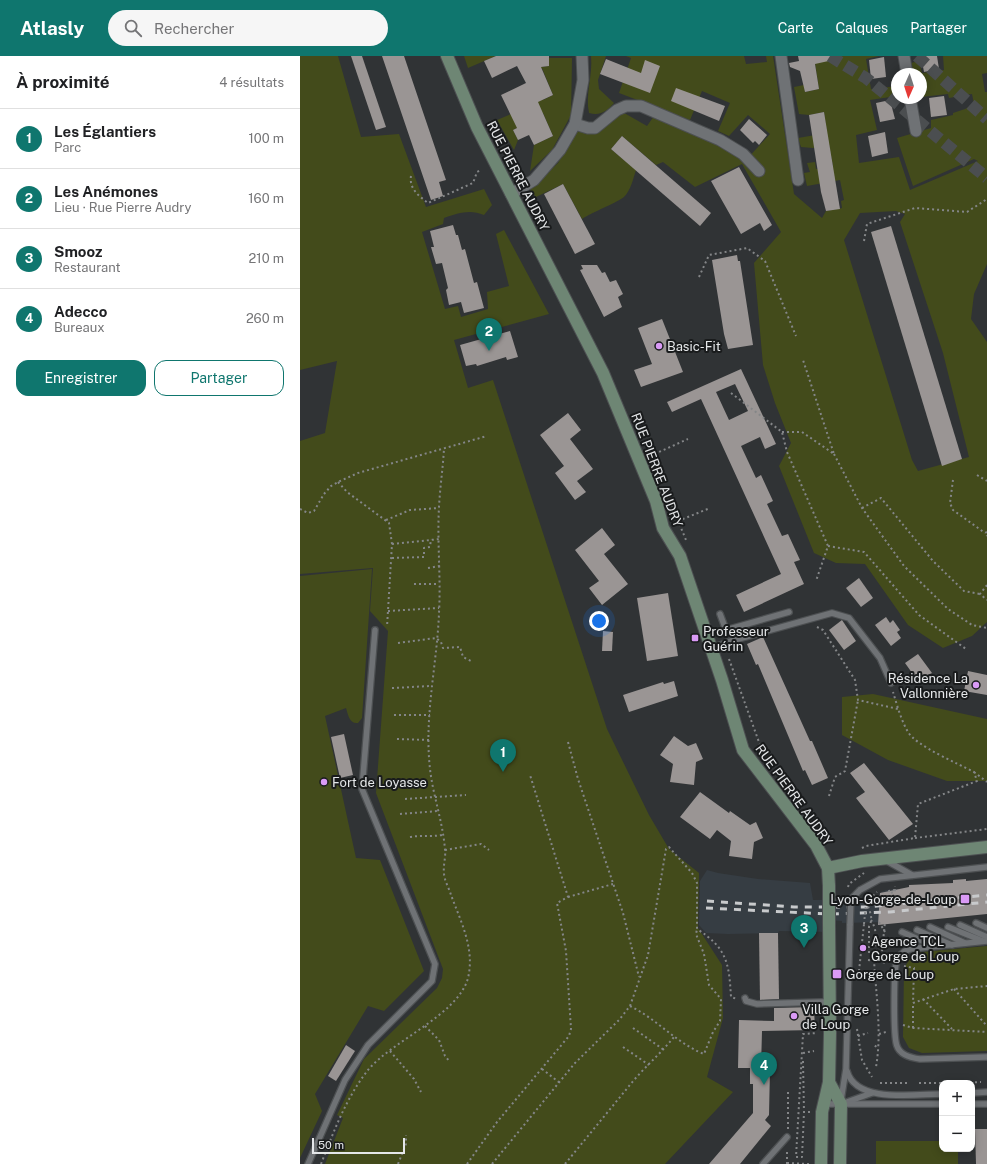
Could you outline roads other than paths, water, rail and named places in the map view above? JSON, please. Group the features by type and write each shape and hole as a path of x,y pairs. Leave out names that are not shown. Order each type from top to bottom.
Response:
{"street":[{"name":"RUE PIERRE AUDRY","path":"447,56 476,127 604,373 656,501 663,528 680,556 712,648 743,750 816,845 828,868"},
{"path":"511,194 534,180 560,150 575,124 583,80 582,56"},
{"path":"781,56 798,180"},
{"path":"904,56 905,68"},
{"path":"911,104 916,131"},
{"path":"575,124 588,128 595,128 617,110 626,106 641,106 720,140 743,154 759,171"},
{"path":"821,1164 823,1104 828,1082 830,1033 828,868 862,861 987,847"},
{"path":"828,1082 841,1104 840,1164"}],"lane":[{"path":"720,614 726,630 789,612"},
{"path":"712,648 806,620 832,614 849,618 880,658 891,683"},
{"path":"308,1164 346,1080 364,1051 432,981 435,964 362,789 375,630"},
{"path":"884,859 913,876"},
{"path":"841,1104 846,1069 851,899 860,890 880,879 987,867"},
{"path":"976,923 987,928"},
{"path":"960,925 986,940"},
{"path":"948,926 986,940"},
{"path":"930,927 966,944"},
{"path":"917,930 952,945"},
{"path":"902,932 936,947"},
{"path":"986,940 966,944 907,950 902,954 896,965 896,1046 903,1053 920,1059 987,1057"},
{"path":"746,1000 757,1004 823,1002"},
{"path":"846,1069 852,1081 872,1093 893,1095 939,1094"},
{"path":"975,1093 987,1092"},
{"path":"841,1104 872,1093"},
{"path":"823,1104 939,1104"},
{"path":"975,1104 987,1104"},
{"path":"763,1164 787,1137"}],"tunnel":[{"path":"830,56 866,78 987,178"},
{"path":"917,56 987,119"}],"railway":[{"path":"707,901 794,907 867,907 987,895"},
{"path":"706,908 828,914 890,912 987,902"}],"place":[{"name":"Basic-Fit","path":"659,346"},
{"name":"Les Anémones","path":"489,351"},
{"name":"Professeur Guérin","path":"695,638"},
{"name":"Résidence La Vallonnière","path":"976,685"},
{"name":"Les Églantiers","path":"503,772"},
{"name":"Fort de Loyasse","path":"324,782"},
{"name":"Lyon-Gorge-de-Loup","path":"965,899"},
{"name":"Smooz","path":"804,948"},
{"name":"Agence TCL Gorge de Loup","path":"863,948"},
{"name":"Gorge de Loup","path":"837,974"},
{"name":"Villa Gorge de Loup","path":"794,1016"},
{"name":"Adecco","path":"764,1085"}]}
